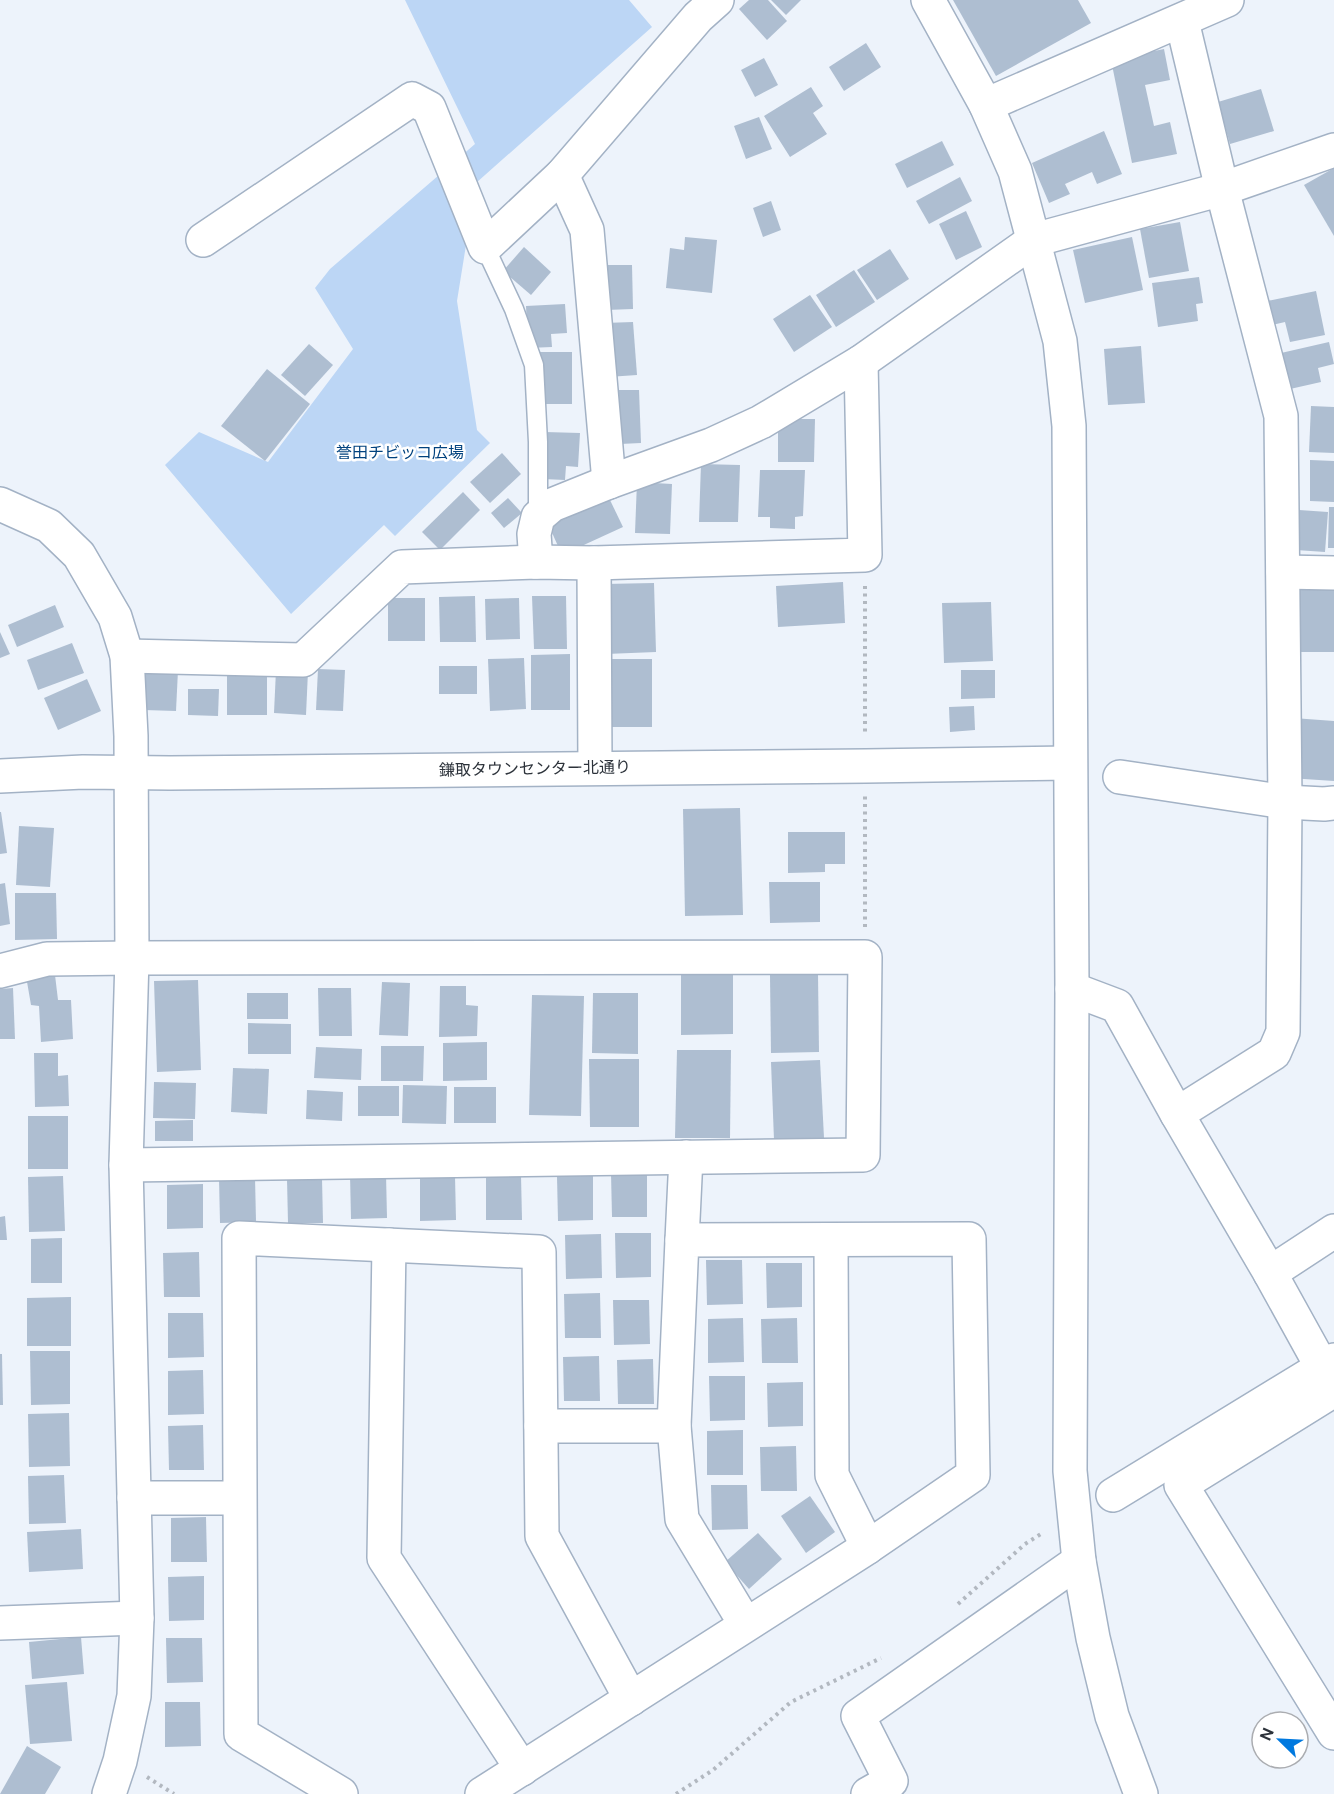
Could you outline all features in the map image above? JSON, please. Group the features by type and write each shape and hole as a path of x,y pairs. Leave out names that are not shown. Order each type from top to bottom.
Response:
{"street":[{"path":"203,240 412,99 429,108 485,247 562,175 698,18 717,0"},
{"path":"928,0 986,105 1015,171 1060,341 1069,426 1072,989 1071,1471 1079,1561 1093,1638 1112,1716 1141,1794"},
{"path":"986,105 1227,0"},
{"path":"1177,1114 1274,1053 1283,1032 1285,802 1281,416 1222,189 1182,21"},
{"path":"536,561 534,534 538,518 552,505 711,446 761,422 861,362 1034,240 1222,189 1334,150"},
{"path":"562,175 587,230 609,482"},
{"path":"127,656 303,660 402,567 536,561 594,562 865,555 861,362"},
{"path":"0,504 49,526 79,555 115,617 127,656 131,736 132,957 126,1165 137,1618 134,1696 120,1761 109,1794"},
{"path":"594,562 595,768"},
{"path":"1283,572 1334,573"},
{"name":"鎌取タウンセンター北通り","path":"0,776 83,772 1070,763"},
{"path":"1120,777 1285,802 1334,803"},
{"path":"0,971 47,959 132,957 865,957 863,1155 126,1165"},
{"path":"1072,989 1117,1006 1177,1114 1330,1372"},
{"path":"686,1157 674,1426 682,1519 746,1625"},
{"path":"1270,1273 1334,1231"},
{"path":"341,1794 241,1734 239,1238 539,1252 542,1536 631,1699"},
{"path":"482,1794 868,1547 973,1475 969,1239 682,1240"},
{"path":"831,1240 832,1475 868,1547"},
{"path":"389,1245 384,1558 522,1769"},
{"path":"1113,1495 1330,1372"},
{"path":"1330,1372 1181,1485 1334,1733"},
{"path":"541,1426 674,1426"},
{"path":"134,1498 239,1498"},
{"path":"886,1790 858,1716 1079,1561"},
{"path":"0,1623 137,1618"}],"lane":[{"path":"485,247 514,309 534,365 538,442 538,518"}],"path":[{"path":"955,1607 1025,1544 1045,1531"},
{"path":"676,1794 713,1770 791,1702 885,1656"}],"green space":[{"name":"誉田チビッコ広場","path":"405,0 629,0 652,27 476,183 457,301 477,430 490,443 395,536 384,525 291,614 165,465 199,432 268,462 353,349 315,288 330,269 475,144"}],"building":[{"path":"749,0 768,0 787,21 767,40 739,9"},
{"path":"771,0 801,0 786,15"},
{"path":"953,0 1078,0 1091,23 996,76"},
{"path":"866,43 881,67 844,91 829,67"},
{"path":"1164,49 1170,80 1145,85 1154,126 1170,122 1177,154 1132,163 1111,60"},
{"path":"764,58 778,85 755,97 741,70"},
{"path":"811,87 823,106 813,113 827,134 790,157 764,116"},
{"path":"1261,89 1274,131 1230,144 1218,102"},
{"path":"759,117 772,149 746,159 734,126"},
{"path":"1104,131 1122,174 1097,184 1092,172 1065,184 1070,194 1049,203 1032,163"},
{"path":"942,141 954,165 907,188 895,164"},
{"path":"1334,168 1334,236 1304,185"},
{"path":"960,177 972,201 929,224 916,201"},
{"path":"771,201 781,230 763,237 753,208"},
{"path":"966,211 982,247 956,260 939,224"},
{"path":"1180,222 1189,271 1149,278 1140,229"},
{"path":"685,237 717,240 712,293 666,288 670,248 684,250"},
{"path":"1132,237 1143,290 1085,303 1073,250"},
{"path":"524,247 551,272 531,295 503,271"},
{"path":"890,249 909,279 877,300 857,270"},
{"path":"605,265 632,265 633,309 606,310"},
{"path":"854,270 875,302 836,327 816,295"},
{"path":"1199,277 1203,303 1196,304 1198,321 1158,327 1152,283"},
{"path":"1316,291 1325,335 1290,342 1285,322 1272,325 1267,301"},
{"path":"810,295 832,327 794,352 773,319"},
{"path":"565,304 567,333 551,334 552,347 528,348 526,306"},
{"path":"633,322 637,375 608,377 604,323"},
{"path":"1329,342 1334,364 1318,368 1321,382 1290,389 1281,353"},
{"path":"309,344 333,365 305,396 281,375"},
{"path":"1141,346 1145,403 1108,405 1104,349"},
{"path":"539,352 572,352 572,404 539,404"},
{"path":"267,369 310,404 265,461 221,426"},
{"path":"618,390 639,390 641,443 620,444"},
{"path":"1311,406 1334,407 1334,453 1309,452"},
{"path":"778,419 815,419 814,462 778,462"},
{"path":"545,432 580,433 578,467 566,466 565,480 543,479"},
{"path":"502,453 521,474 490,503 470,482"},
{"path":"1310,460 1334,461 1334,502 1310,501"},
{"path":"701,464 740,465 738,522 699,522"},
{"path":"760,470 805,470 803,516 795,517 795,529 770,528 770,517 758,517"},
{"path":"637,482 672,484 670,534 635,533"},
{"path":"463,492 480,510 440,550 422,532"},
{"path":"508,498 522,513 504,528 491,513"},
{"path":"609,498 623,527 562,555 549,526"},
{"path":"1329,507 1334,507 1334,548 1328,548"},
{"path":"1299,510 1328,512 1325,552 1296,550"},
{"path":"843,582 845,623 778,627 776,586"},
{"path":"654,583 656,652 606,654 604,584"},
{"path":"1292,588 1334,589 1334,652 1291,652"},
{"path":"475,596 476,642 440,642 439,597"},
{"path":"532,596 566,596 567,649 534,649"},
{"path":"388,598 425,598 425,641 388,641"},
{"path":"519,598 520,639 486,640 485,599"},
{"path":"991,602 993,661 944,663 942,603"},
{"path":"55,605 64,627 17,647 8,625"},
{"path":"0,632 10,654 0,658"},
{"path":"72,643 84,673 38,690 27,660"},
{"path":"570,654 570,710 531,710 531,655"},
{"path":"524,658 526,709 490,711 488,659"},
{"path":"603,659 652,659 652,727 603,727"},
{"path":"439,666 477,666 477,694 439,694"},
{"path":"146,669 178,670 176,711 144,710"},
{"path":"318,669 345,670 343,711 316,710"},
{"path":"227,670 267,670 267,715 227,715"},
{"path":"276,670 308,671 306,715 274,713"},
{"path":"961,670 995,670 995,698 961,699"},
{"path":"87,679 101,711 58,730 44,698"},
{"path":"188,689 219,689 218,716 188,715"},
{"path":"974,706 975,730 950,732 949,707"},
{"path":"1293,718 1334,721 1334,781 1289,778"},
{"path":"740,808 743,915 685,916 683,809"},
{"path":"0,812 7,853 0,854"},
{"path":"19,826 54,828 50,887 16,885"},
{"path":"788,832 845,832 845,864 825,864 825,872 788,873"},
{"path":"769,882 820,882 820,922 770,923"},
{"path":"5,883 10,924 0,926 0,884"},
{"path":"15,893 56,893 57,939 15,940"},
{"path":"681,974 733,974 733,1034 681,1035"},
{"path":"818,974 819,1052 771,1053 770,975"},
{"path":"55,975 58,1000 71,1000 73,1039 41,1042 39,1006 31,1005 26,976"},
{"path":"198,980 201,1070 157,1072 154,981"},
{"path":"382,982 410,983 408,1036 379,1035"},
{"path":"440,986 466,986 466,1005 478,1006 477,1036 439,1037"},
{"path":"13,988 15,1039 0,1039 0,989"},
{"path":"318,988 351,988 352,1036 319,1036"},
{"path":"247,993 288,993 288,1019 247,1019"},
{"path":"593,993 638,993 638,1054 592,1053"},
{"path":"532,995 584,996 581,1116 529,1115"},
{"path":"248,1023 291,1024 291,1054 248,1054"},
{"path":"487,1042 487,1080 443,1081 443,1043"},
{"path":"381,1046 424,1046 423,1081 381,1081"},
{"path":"316,1047 362,1049 361,1080 314,1078"},
{"path":"677,1050 731,1050 730,1138 675,1138"},
{"path":"34,1053 58,1053 58,1076 68,1075 69,1106 35,1107"},
{"path":"589,1059 639,1059 639,1127 590,1127"},
{"path":"820,1060 824,1138 774,1140 771,1062"},
{"path":"233,1068 269,1069 267,1114 231,1112"},
{"path":"154,1082 196,1083 195,1119 153,1118"},
{"path":"403,1085 447,1086 446,1124 402,1123"},
{"path":"358,1086 399,1086 399,1116 358,1116"},
{"path":"454,1087 496,1087 496,1123 454,1123"},
{"path":"307,1090 343,1092 342,1121 306,1119"},
{"path":"28,1116 68,1116 68,1169 28,1169"},
{"path":"193,1120 193,1141 155,1141 155,1121"},
{"path":"647,1172 647,1217 612,1217 611,1173"},
{"path":"350,1174 386,1174 387,1218 351,1219"},
{"path":"521,1175 522,1220 486,1220 486,1176"},
{"path":"63,1176 65,1231 29,1232 28,1177"},
{"path":"455,1176 456,1220 420,1221 420,1177"},
{"path":"557,1176 593,1176 593,1220 558,1221"},
{"path":"255,1177 256,1222 220,1223 219,1178"},
{"path":"322,1178 323,1223 288,1223 287,1179"},
{"path":"203,1184 203,1228 167,1229 167,1185"},
{"path":"5,1216 7,1240 0,1240 0,1217"},
{"path":"615,1233 651,1233 651,1277 616,1278"},
{"path":"601,1234 602,1278 566,1279 565,1235"},
{"path":"62,1238 62,1283 31,1283 31,1239"},
{"path":"199,1252 200,1297 164,1297 163,1253"},
{"path":"706,1260 742,1260 743,1304 707,1305"},
{"path":"766,1263 802,1263 802,1307 767,1308"},
{"path":"600,1293 601,1338 565,1338 564,1294"},
{"path":"71,1297 71,1346 27,1346 27,1298"},
{"path":"613,1300 649,1300 650,1344 614,1345"},
{"path":"168,1313 203,1313 204,1357 168,1358"},
{"path":"743,1318 744,1362 708,1363 708,1319"},
{"path":"797,1318 798,1363 762,1363 761,1319"},
{"path":"30,1351 70,1351 70,1404 31,1405"},
{"path":"0,1354 2,1354 3,1405 0,1405"},
{"path":"599,1356 600,1401 564,1401 563,1357"},
{"path":"653,1359 654,1404 618,1404 617,1360"},
{"path":"203,1370 204,1414 168,1415 168,1371"},
{"path":"709,1376 745,1376 745,1420 710,1421"},
{"path":"803,1382 803,1426 768,1427 767,1383"},
{"path":"69,1413 70,1466 29,1467 28,1414"},
{"path":"203,1425 204,1470 169,1470 168,1426"},
{"path":"743,1430 743,1475 707,1475 707,1431"},
{"path":"796,1446 797,1491 761,1491 760,1447"},
{"path":"64,1475 66,1523 29,1524 28,1476"},
{"path":"711,1485 747,1485 748,1529 712,1530"},
{"path":"810,1496 835,1532 806,1553 781,1516"},
{"path":"206,1517 207,1562 171,1562 171,1518"},
{"path":"81,1529 83,1569 29,1572 27,1532"},
{"path":"758,1533 782,1559 749,1589 725,1562"},
{"path":"204,1576 204,1620 169,1621 168,1577"},
{"path":"81,1637 84,1674 32,1679 29,1642"},
{"path":"166,1638 202,1638 203,1682 167,1683"},
{"path":"67,1682 72,1741 30,1744 25,1685"},
{"path":"165,1702 200,1702 201,1746 165,1747"},
{"path":"27,1746 61,1767 45,1794 0,1794"}]}
